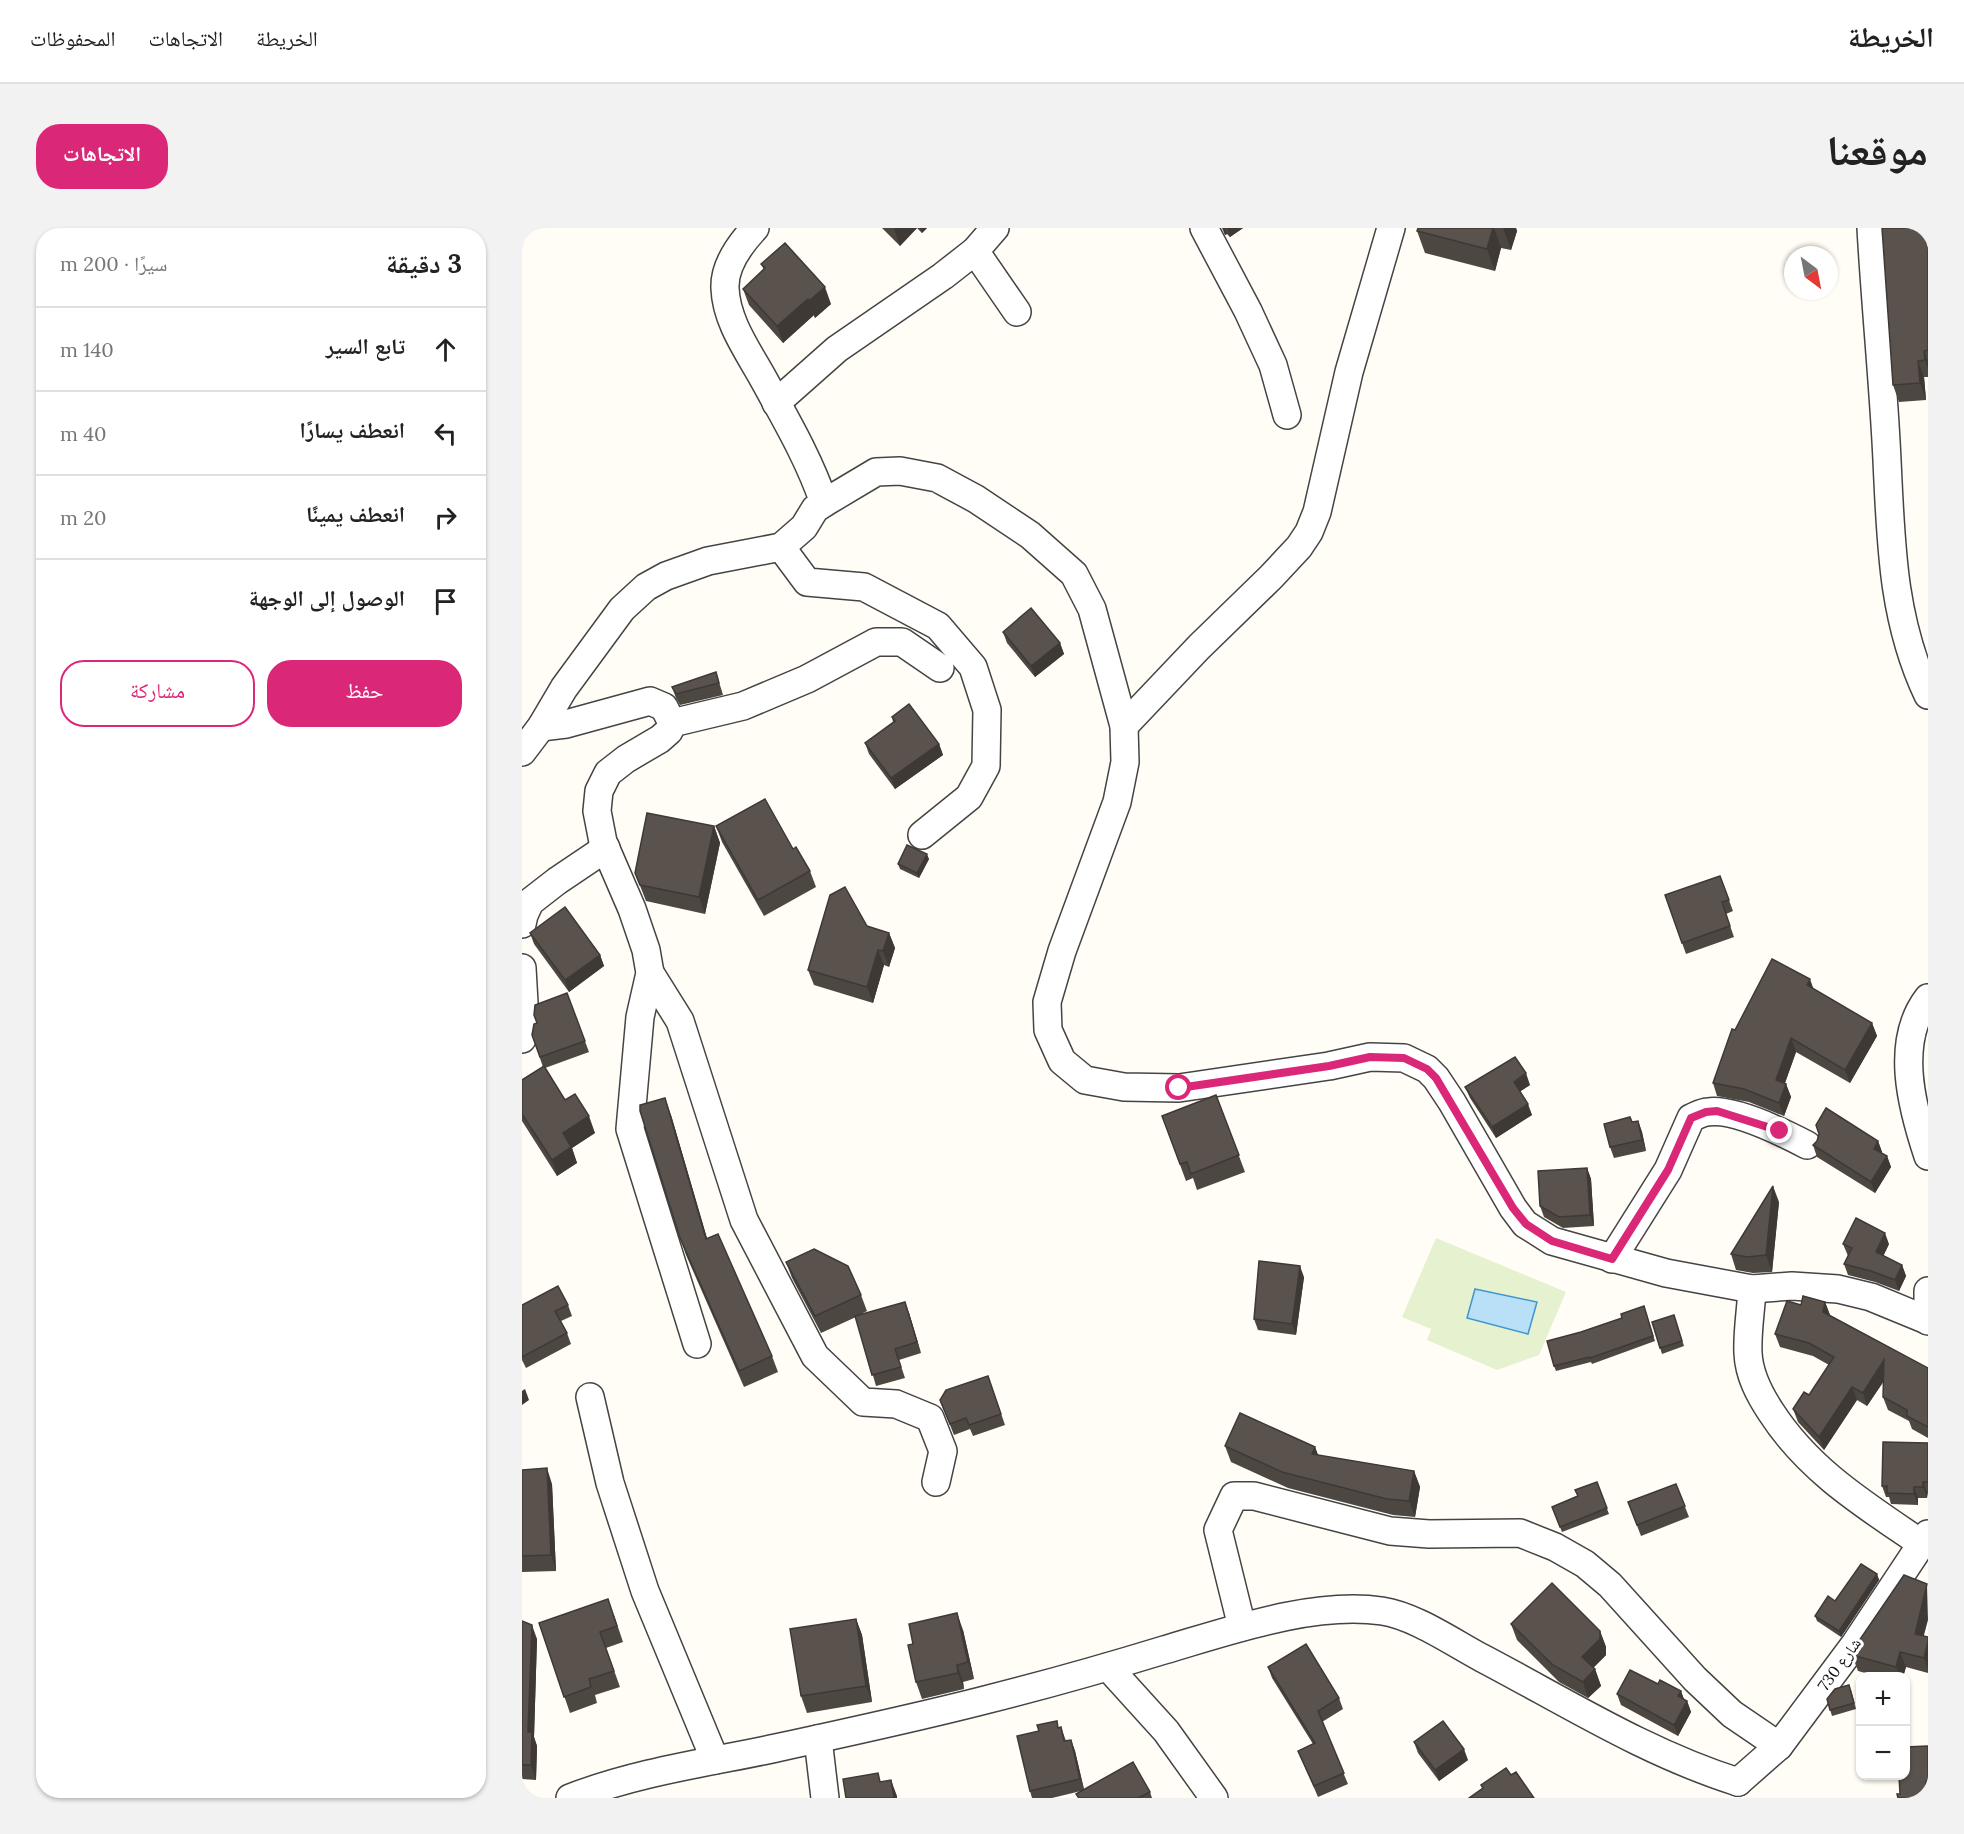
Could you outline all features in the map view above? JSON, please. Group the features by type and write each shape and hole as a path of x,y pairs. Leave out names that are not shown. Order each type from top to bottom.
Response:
{"street":[{"path":"756,228 746,238 730,264 724,285 728,310 814,475 824,503"},
{"path":"776,403 837,349 943,276 975,251 994,228"},
{"path":"1204,228 1248,311 1273,365 1287,415"},
{"path":"1124,726 1199,647 1271,577 1299,547 1308,532 1317,512 1348,372 1391,228"},
{"path":"1871,228 1891,549 1898,602 1918,675 1928,695"},
{"path":"975,251 1017,312"},
{"path":"522,752 541,727 564,688 622,609 646,587 666,576 708,561 781,547 804,527 815,509 876,472 900,471 937,478 976,499 1030,535 1074,574 1092,609 1124,726 1125,762 1117,802 1062,951 1047,1002 1048,1030 1062,1061 1085,1080 1124,1087 1179,1088 1329,1066 1370,1057 1404,1058 1427,1069 1436,1078 1513,1208 1526,1224 1552,1241 1666,1273 1752,1288 1792,1286 1838,1289 1871,1297 1927,1320 1928,1291"},
{"path":"781,547 807,582 864,587 938,626 973,667 987,710 986,766 969,797 922,835"},
{"path":"672,723 742,706 807,679 876,642 903,642 940,668"},
{"path":"541,727 566,724 650,701 664,707 672,723 669,731 608,773 599,791 597,811 606,848 632,909 646,950 650,973 680,1022 744,1220 815,1356 863,1402 896,1404 930,1418 943,1451 936,1482"},
{"path":"522,924 530,902 606,848"},
{"path":"522,968 524,1003 522,1039"},
{"path":"650,973 640,1017 630,1129 697,1344"},
{"path":"1928,998 1915,1018 1909,1056 1911,1099 1928,1156"},
{"path":"1612,1259 1668,1170 1691,1118 1706,1112 1717,1111 1780,1131 1807,1145"},
{"path":"1752,1288 1748,1353 1751,1369 1755,1386 1780,1427 1813,1465 1852,1497 1925,1539"},
{"path":"591,1397 610,1483 645,1591 715,1760"},
{"path":"1242,1627 1218,1530 1234,1496 1254,1496 1390,1531 1429,1534 1520,1533 1556,1547 1585,1564 1610,1585 1702,1686 1732,1714 1779,1746"},
{"name":"شارع 730","path":"1741,1790 1779,1746 1855,1644 1925,1539"},
{"path":"570,1798 598,1787 664,1770 818,1739 987,1700 1242,1627 1284,1617 1335,1610 1383,1611 1416,1622 1623,1735 1741,1790"},
{"path":"1108,1667 1166,1731 1213,1798"},
{"path":"818,1739 825,1798"}],"green space":[{"path":"1436,1238 1566,1292 1539,1355 1497,1370 1427,1340 1431,1329 1402,1317"}],"water":[{"path":"1475,1289 1537,1302 1528,1334 1467,1318"}],"building":[{"path":"1418,228 1493,228 1487,249 1417,231"},
{"path":"1882,228 1928,228 1928,350 1924,351 1925,360 1918,361 1920,383 1893,385"},
{"path":"785,243 825,287 777,326 743,289 765,268 761,264"},
{"path":"1031,608 1060,643 1031,666 1003,632"},
{"path":"716,672 719,683 676,694 672,687"},
{"path":"909,704 939,744 891,778 865,743 895,721 892,717"},
{"path":"765,799 793,849 796,847 810,871 758,900 716,826"},
{"path":"647,813 714,826 699,897 640,885 635,873"},
{"path":"907,845 927,854 917,873 898,864"},
{"path":"1720,876 1729,900 1722,902 1730,926 1682,943 1665,895"},
{"path":"845,887 867,926 889,933 883,951 878,950 867,987 808,970 830,895"},
{"path":"565,907 600,955 565,980 530,933"},
{"path":"1772,959 1810,979 1807,985 1872,1023 1845,1070 1791,1038 1776,1080 1786,1084 1779,1103 1744,1089 1713,1083 1732,1029 1735,1030"},
{"path":"567,993 585,1041 540,1057 532,1035 534,1024 537,1023 534,1015 535,1005"},
{"path":"1515,1057 1526,1073 1514,1082 1528,1104 1492,1127 1465,1087"},
{"path":"544,1066 565,1100 575,1094 589,1116 563,1133 571,1147 552,1160 522,1114 522,1080"},
{"path":"1216,1095 1239,1155 1191,1174 1187,1162 1180,1164 1162,1116"},
{"path":"665,1098 706,1239 718,1234 772,1356 739,1371 680,1238 640,1111 640,1105"},
{"path":"1826,1108 1878,1141 1874,1149 1887,1156 1871,1182 1813,1145 1819,1134 1816,1125"},
{"path":"1630,1117 1632,1122 1638,1121 1642,1140 1610,1147 1604,1124"},
{"path":"1587,1168 1590,1215 1559,1217 1540,1206 1538,1171"},
{"path":"1773,1186 1766,1255 1747,1257 1731,1254"},
{"path":"1856,1218 1885,1233 1876,1252 1902,1265 1895,1280 1844,1264 1852,1248 1843,1244"},
{"path":"814,1249 848,1266 861,1295 815,1316 786,1262"},
{"path":"1259,1261 1300,1266 1292,1324 1254,1319"},
{"path":"558,1286 568,1305 555,1311 567,1333 522,1357 522,1305"},
{"path":"1803,1296 1825,1302 1823,1312 1928,1368 1928,1427 1907,1416 1907,1410 1883,1397 1884,1360 1863,1393 1852,1387 1819,1437 1793,1409 1804,1392 1809,1395 1834,1357 1809,1343 1775,1334 1787,1301 1801,1305"},
{"path":"905,1302 917,1342 895,1349 901,1367 872,1375 855,1316"},
{"path":"1644,1306 1653,1336 1590,1358 1554,1366 1547,1341 1622,1318 1621,1314"},
{"path":"1674,1315 1682,1341 1660,1348 1652,1322"},
{"path":"988,1376 1001,1414 969,1425 966,1418 950,1424 940,1400 946,1390"},
{"path":"1240,1413 1315,1447 1312,1454 1414,1471 1409,1501 1387,1499 1282,1472 1225,1446"},
{"path":"1883,1442 1928,1443 1928,1482 1923,1482 1923,1487 1914,1487 1914,1494 1887,1493 1887,1486 1882,1486"},
{"path":"547,1468 551,1555 522,1556 522,1470"},
{"path":"1597,1482 1607,1508 1560,1527 1552,1507 1578,1496 1575,1490"},
{"path":"1676,1484 1685,1506 1637,1525 1628,1502"},
{"path":"1861,1564 1877,1574 1839,1631 1815,1616 1828,1596 1835,1601"},
{"path":"1904,1575 1927,1584 1915,1634 1928,1637 1924,1658 1900,1652 1896,1667 1852,1655 1854,1648"},
{"path":"1552,1583 1600,1631 1600,1639 1582,1657 1595,1669 1583,1682 1553,1665 1511,1624"},
{"path":"608,1599 617,1626 600,1632 614,1671 589,1679 591,1687 564,1697 539,1623"},
{"path":"957,1613 968,1662 957,1665 958,1673 916,1682 908,1645 913,1644 909,1624"},
{"path":"856,1619 866,1686 801,1696 790,1629"},
{"path":"522,1621 532,1625 528,1732 532,1732 531,1765 522,1765"},
{"path":"1306,1644 1339,1698 1318,1711 1344,1773 1314,1786 1298,1751 1315,1743 1268,1667"},
{"path":"1630,1670 1658,1684 1660,1680 1681,1691 1678,1696 1687,1701 1674,1725 1617,1694"},
{"path":"1849,1685 1854,1703 1830,1710 1827,1699 1835,1689"},
{"path":"1057,1721 1064,1741 1071,1740 1080,1779 1030,1791 1017,1736 1039,1731 1037,1725"},
{"path":"1443,1721 1464,1749 1435,1770 1414,1742"},
{"path":"1928,1746 1926,1798 1898,1798 1899,1780 1910,1780 1910,1747"},
{"path":"1133,1762 1150,1792 1138,1798 1079,1798 1076,1794"},
{"path":"1506,1768 1511,1775 1516,1772 1534,1798 1469,1798 1483,1788 1481,1785"},
{"path":"878,1773 880,1782 891,1780 894,1798 846,1798 843,1779"}],"route":[{"path":"1179,1088 1329,1066 1370,1057 1404,1058 1427,1069 1436,1078 1513,1208 1526,1224 1552,1241 1612,1259 1668,1170 1691,1118 1706,1112 1717,1111 1780,1131"}]}
